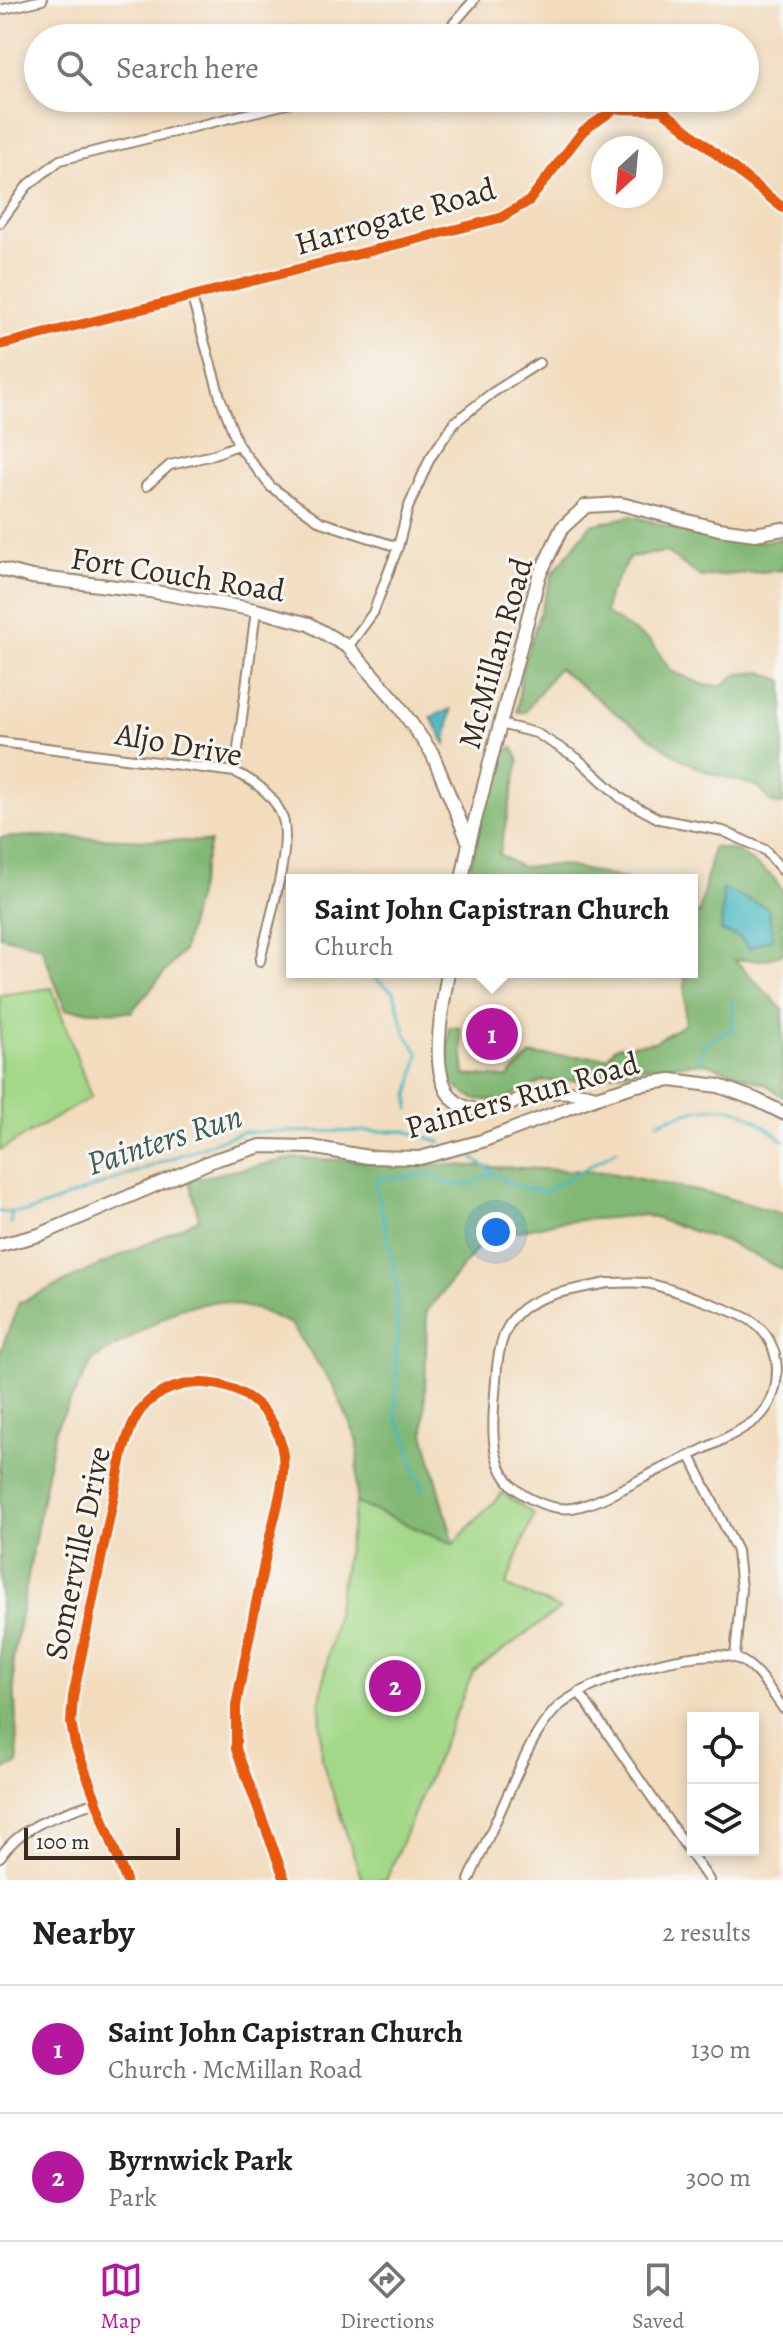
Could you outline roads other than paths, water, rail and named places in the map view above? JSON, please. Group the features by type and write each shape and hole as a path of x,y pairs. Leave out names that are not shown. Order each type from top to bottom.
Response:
{"street":[{"path":"0,10 42,0"},
{"path":"453,24 474,0"},
{"path":"0,223 27,186 60,160 254,112"},
{"name":"Harrogate Road","path":"0,345 500,218 529,201 583,131 611,112"},
{"name":"Harrogate Road","path":"664,112 783,208"},
{"path":"192,298 220,397 238,445 271,487 321,522 398,547"},
{"path":"348,647 373,613 398,547 408,508 430,458 455,422 492,393 539,363"},
{"path":"146,486 170,465 238,445"},
{"name":"McMillan Road","path":"463,874 539,576 562,528 586,506 621,504 719,529 755,534 783,529"},
{"name":"Fort Couch Road","path":"0,569 32,577 150,591 256,610 309,624 348,647 394,699 432,753 469,843"},
{"path":"235,772 256,610"},
{"path":"500,724 536,733 577,758 622,799 659,819 723,831 765,850 783,871"},
{"name":"Aljo Drive","path":"0,742 235,772 258,783 272,799 283,820 285,847 260,961"},
{"path":"447,978 439,1043 440,1080 447,1095 460,1105 476,1109 500,1108 531,1095 575,1091 597,1097"},
{"name":"Painters Run Road","path":"0,1245 39,1235 214,1160 261,1146 311,1147 368,1157 420,1158 482,1141 597,1097 636,1085 671,1080 719,1086 783,1113"},
{"path":"608,1283 647,1283 753,1321 771,1341 776,1355 777,1382 771,1397 763,1413 751,1423 690,1456 596,1500 571,1508 545,1506 518,1492 500,1470 492,1442 497,1357 507,1326 524,1306 544,1296 608,1283"},
{"name":"Somerville Drive","path":"126,1880 75,1744 71,1723 73,1697 122,1456 132,1423 152,1399 178,1386 206,1381 234,1388 257,1402 275,1426 283,1455 279,1494 236,1706 234,1730 236,1749 285,1880"},
{"path":"690,1456 737,1551 741,1589 735,1657"},
{"path":"469,1880 535,1736 556,1709 579,1692 619,1675 675,1660 705,1655 735,1657 758,1675 783,1708"},
{"path":"579,1692 709,1880"},
{"path":"0,1857 33,1825 96,1802"}],"water":[{"path":"451,709 446,744 431,717"},
{"path":"723,889 768,908 773,938 749,948 739,937 721,931"}],"waterway":[{"path":"374,978 394,992 405,1032 419,1054 409,1109"},
{"path":"699,1062 704,1043 733,1029 733,1000"},
{"name":"Painters Run","path":"658,1122 702,1109 727,1108 749,1116 783,1140"},
{"name":"Painters Run","path":"0,1212 28,1212 242,1132 406,1131 441,1142"},
{"name":"Painters Run","path":"473,1158 511,1185 545,1192 617,1150"},
{"path":"422,1492 407,1436 396,1420 397,1283 375,1179 432,1175 445,1183 469,1185 493,1172"},
{"path":"11,1212 11,1223"}],"place":[{"name":"Saint John Capistran Church","path":"492,1034"},
{"name":"Byrnwick Park","path":"395,1686"}]}
